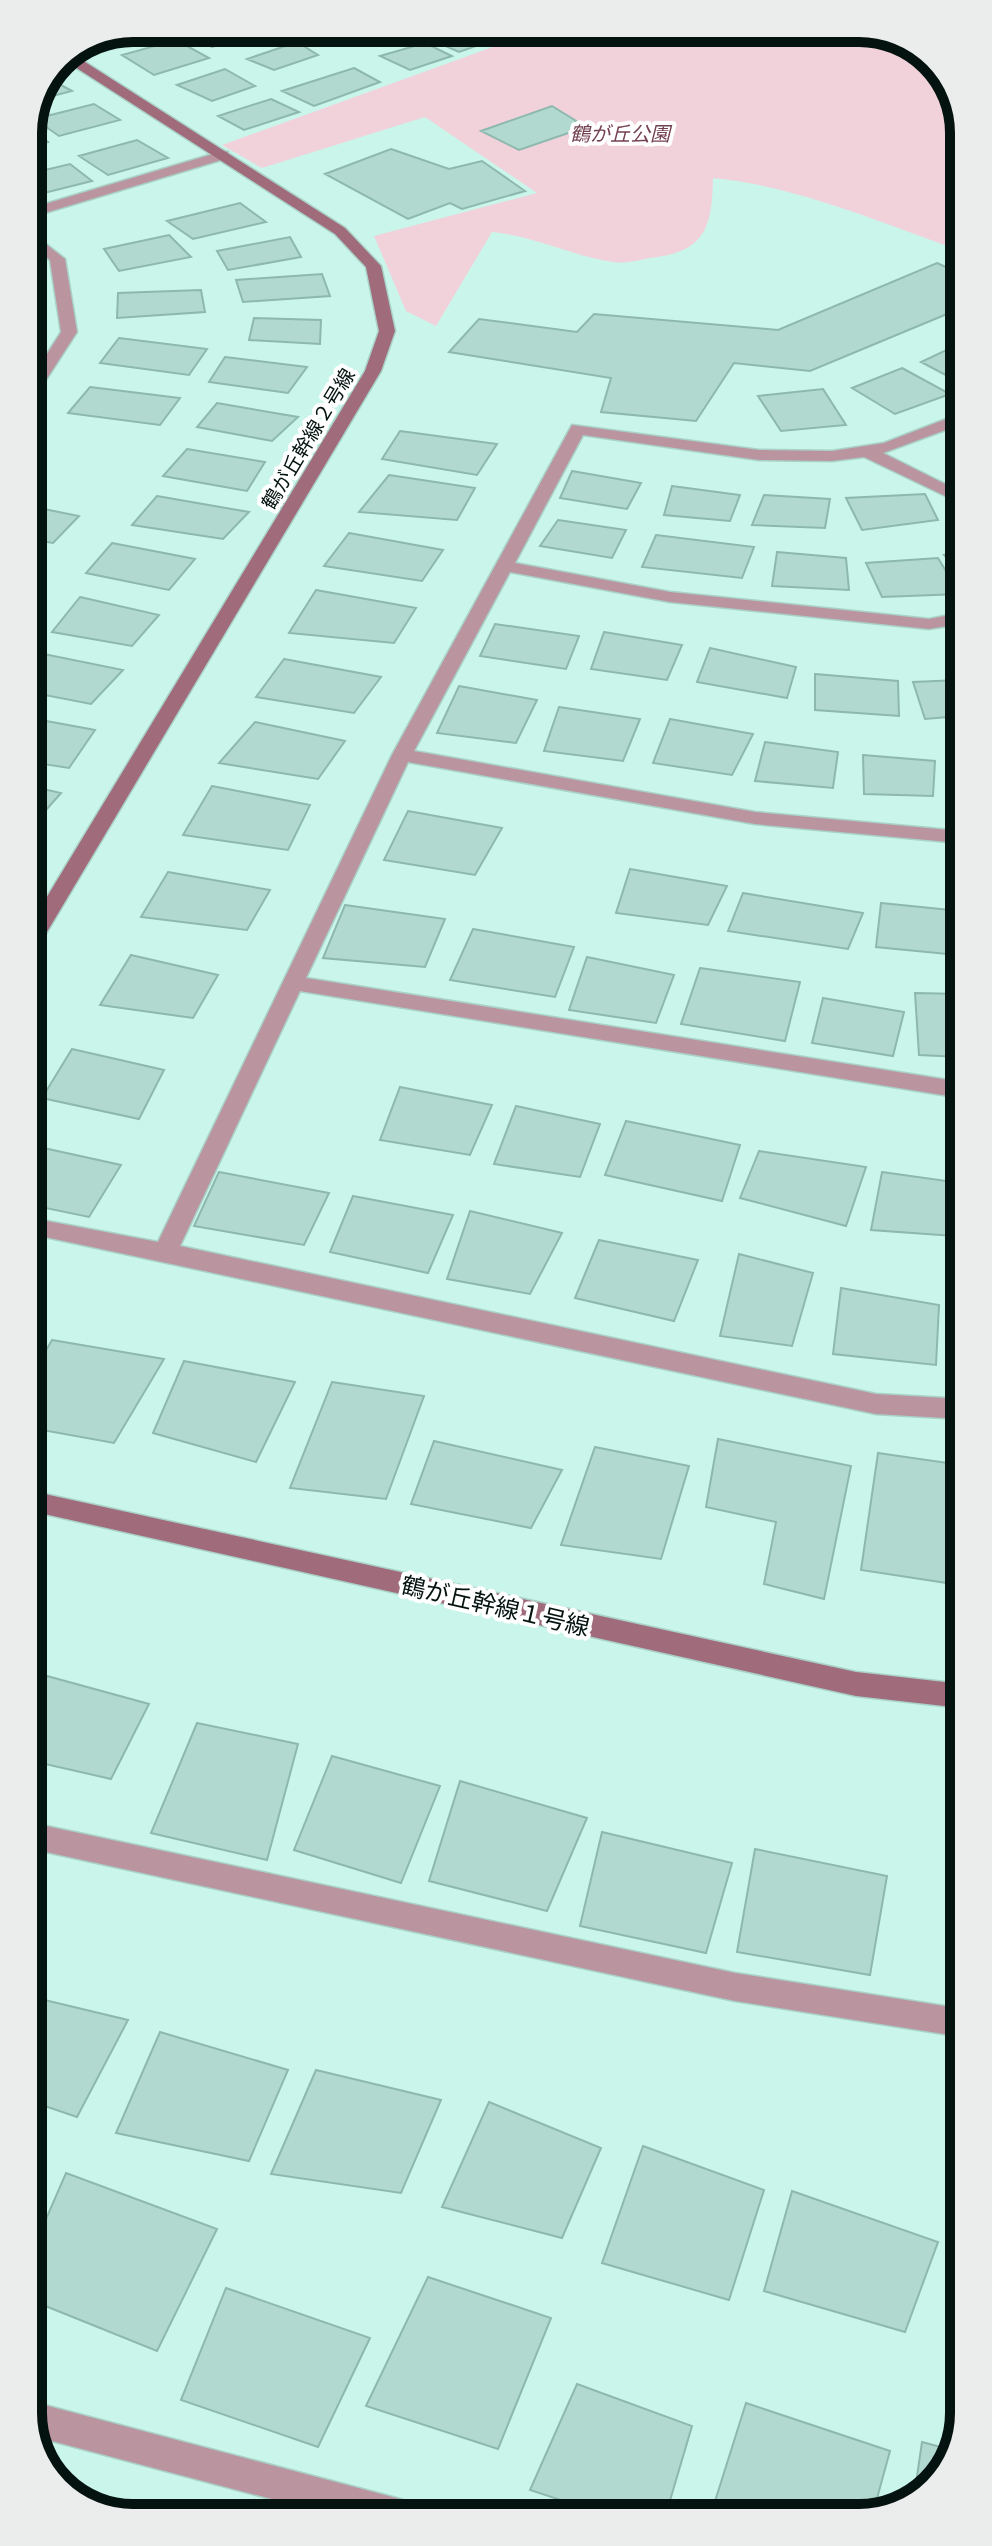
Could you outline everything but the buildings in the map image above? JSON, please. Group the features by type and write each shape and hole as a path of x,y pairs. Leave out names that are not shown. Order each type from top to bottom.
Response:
{"street":[{"name":"鶴が丘幹線２号線","path":"42,922 373,371 387,331 373,266 340,231 76,62"},
{"path":"42,210 223,155"},
{"path":"42,246 57,259 69,332 42,374"},
{"path":"165,1252 402,755 578,429 791,458 867,452 950,423"},
{"path":"867,452 950,493"},
{"path":"504,566 670,597 929,624 950,620"},
{"path":"402,755 755,818 950,836"},
{"path":"294,983 950,1088"},
{"path":"42,1228 876,1404 950,1408"},
{"name":"鶴が丘幹線１号線","path":"42,1503 856,1684 950,1695"},
{"path":"42,1838 735,1987 950,2021"},
{"path":"43,2422 355,2504"}],"green space":[{"name":"鶴が丘公園","path":"506,42 865,42 905,54 938,87 948,115 950,133 950,247 807,197 713,178 711,210 702,234 683,250 669,255 613,262 492,232 436,326 406,311 374,236 537,193 425,117 262,168 222,145"}]}
